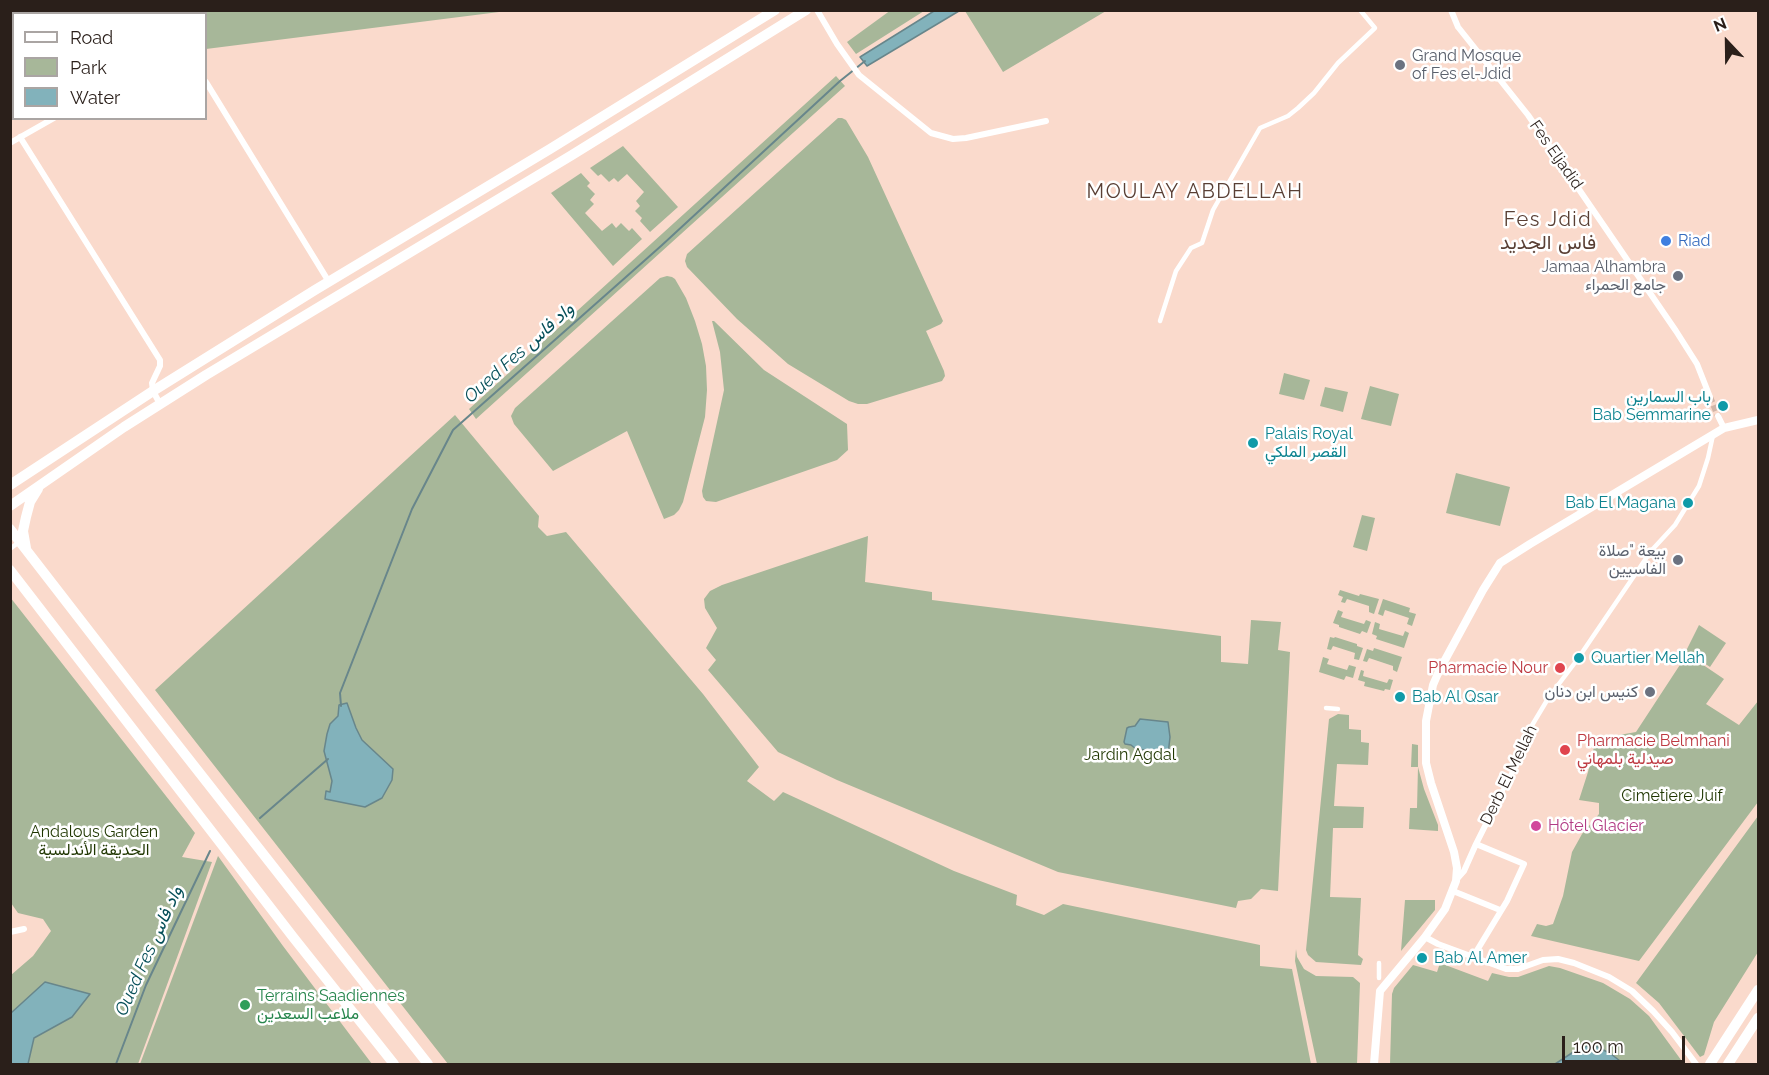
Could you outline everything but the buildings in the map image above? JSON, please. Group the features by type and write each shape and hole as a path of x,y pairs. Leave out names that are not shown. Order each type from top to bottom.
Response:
{"main road":[{"path":"11,485 153,391 315,290 775,10"},
{"path":"10,506 160,404 558,164 806,10"},
{"path":"348,271 358,283"},
{"path":"26,552 24,531 26,517 30,502 42,483"},
{"path":"10,529 15,546 26,552 428,1065"},
{"path":"10,570 394,1065"},
{"path":"1710,1065 1758,990"},
{"path":"1728,1065 1758,1018"}],"street":[{"path":"817,10 860,75 931,133 953,139 1046,121"},
{"path":"1161,321 1176,271 1191,248 1202,243 1214,210 1260,128 1288,116 1298,108 1314,93 1338,63 1375,28 1360,10"},
{"name":"Fes Eljadid","path":"1451,10 1458,27 1528,115 1676,331 1697,364 1710,397"},
{"path":"207,84 328,282"},
{"path":"10,143 50,120"},
{"path":"20,137 160,360 160,366 152,383 153,391 160,404"},
{"path":"550,149 558,164"},
{"path":"315,290 324,304"},
{"path":"1718,416 1724,428"},
{"path":"1374,1065 1380,991 1445,909 1456,881 1454,852 1426,763 1426,721 1439,671 1497,566 1724,428 1758,420"},
{"name":"Derb El Mellah","path":"1456,881 1464,871 1531,727 1549,697 1651,551 1675,525 1699,486 1713,435"},
{"path":"11,485 22,497"},
{"path":"1326,708 1338,709"},
{"path":"1473,957 1507,901 1524,863 1476,844"},
{"path":"1453,891 1500,910"},
{"path":"10,932 24,929"},
{"path":"1425,937 1500,968 1518,969 1543,960 1558,959 1609,977 1632,992 1653,1011 1696,1065"},
{"path":"1379,963 1379,978"}],"green space":[{"path":"11,10 507,11 207,49 207,12 12,12 12,55"},
{"path":"891,10 924,11 856,54 847,42"},
{"path":"965,11 1106,11 1003,72"},
{"path":"836,76 845,86 476,419 469,409"},
{"path":"838,118 846,120 868,157 943,321 926,331 944,371 945,376 942,381 867,404 849,401 788,364 737,319 687,267 685,261 687,254"},
{"path":"623,146 678,207 650,232 635,211 640,206 636,201 644,192 627,174 618,182 614,178 609,182 590,168"},
{"path":"581,173 590,183 587,186 595,194 590,200 594,204 585,213 602,231 612,223 616,228 621,223 629,231 632,228 642,239 613,266 551,193"},
{"path":"667,276 675,279 695,321 706,366 707,390 705,417 683,502 674,515 664,519 627,431 553,471 514,424 511,416 515,408 660,278"},
{"path":"712,321 764,370 847,424 848,450 837,460 716,502 706,501 702,491 724,390 720,352"},
{"path":"1284,373 1310,380 1304,400 1279,394"},
{"path":"1370,386 1399,394 1391,426 1361,419"},
{"path":"1325,387 1348,392 1343,412 1320,406"},
{"path":"455,415 539,516 538,527 547,536 566,532 703,694 759,767 747,781 774,801 783,792 954,871 1017,895 1016,905 1044,915 1063,904 1260,945 1260,966 1292,969 1311,1064 448,1064 155,690"},
{"path":"1456,473 1510,487 1500,526 1446,513"},
{"path":"1362,515 1375,518 1367,551 1353,547"},
{"name":"Jardin Agdal","path":"868,536 865,582 932,592 932,600 1221,636 1221,662 1248,664 1251,620 1281,622 1278,650 1290,652 1278,891 1261,889 1251,899 1238,901 1236,908 1058,872 837,780 778,752 708,670 716,660 706,648 717,628 705,608 704,599 710,591 722,585"},
{"path":"1340,590 1379,599 1374,614 1369,612 1369,606 1347,599 1345,603 1341,602 1343,597 1338,595"},
{"name":"Andalous Garden الحديقة الأندلسية","path":"10,597 195,833 182,857 212,862 138,1064 11,1064 11,975 33,956 51,931 43,919 18,913 11,903"},
{"path":"1383,599 1410,608 1409,612 1416,614 1412,626 1407,624 1409,618 1385,610 1383,616 1378,614"},
{"path":"1338,610 1343,612 1341,617 1364,624 1366,620 1371,622 1367,633 1362,631 1360,634 1333,623"},
{"path":"1375,622 1380,624 1379,629 1403,636 1405,631 1409,633 1404,648 1376,639 1377,636 1372,634"},
{"path":"1699,625 1726,643 1710,667 1686,651"},
{"path":"1330,637 1357,644 1363,648 1359,660 1354,659 1355,653 1333,646 1331,650 1327,649"},
{"path":"1374,648 1402,657 1397,672 1393,670 1393,666 1369,658 1367,662 1363,661 1367,649 1373,651"},
{"name":"Cimetiere Juif","path":"1687,654 1724,679 1706,704 1739,725 1758,701 1758,802 1639,961 1531,936 1537,924 1546,926 1553,924 1563,896 1572,852 1582,834 1599,814 1599,803 1579,800 1594,747 1608,737 1636,732"},
{"path":"1323,657 1329,659 1327,664 1347,670 1349,665 1356,667 1353,678 1346,676 1344,680 1319,672"},
{"path":"1361,670 1364,671 1363,676 1387,683 1389,679 1393,680 1390,690 1385,689 1384,691 1364,686 1365,682 1358,680"},
{"path":"1338,714 1349,715 1349,729 1361,730 1361,742 1369,743 1368,765 1337,764 1334,806 1364,807 1363,828 1333,828 1330,897 1361,898 1358,955 1363,959 1361,965 1316,962 1306,950 1329,719"},
{"path":"1412,744 1418,745 1418,767 1411,767"},
{"path":"1418,767 1438,831 1409,829 1410,808 1417,808"},
{"path":"1758,816 1758,952 1714,1022 1704,1055 1700,1057 1659,1003 1636,983"},
{"name":"Terrains Saadiennes ملاعب السعدين","path":"218,856 283,946 372,1064 140,1064"},
{"path":"1405,900 1435,900 1435,910 1401,951"},
{"path":"1296,949 1297,957 1304,969 1316,976 1353,977 1360,983 1357,1064 1317,1064 1295,961"},
{"path":"1440,963 1488,981 1492,973 1518,977 1549,966 1603,983 1630,999 1649,1016 1684,1064 1390,1064 1394,988 1413,965 1437,972"}],"water":[{"path":"934,11 959,11 867,66 860,57"},
{"path":"347,703 362,740 393,769 392,780 382,798 365,807 325,799 326,791 330,792 332,781 324,751 327,734 330,724 338,716 339,705"},
{"path":"1140,719 1168,722 1170,737 1168,755 1149,753 1125,744 1127,728 1135,726"},
{"path":"45,982 90,994 72,1017 34,1038 28,1064 11,1064 11,1013"},
{"path":"1591,1045 1611,1054 1624,1064 1555,1064 1578,1049"}],"waterway":[{"name":"Oued Fes واد فاس","path":"341,706 340,693 412,509 453,430 865,61"},
{"name":"Oued Fes واد فاس","path":"260,818 328,759"},
{"name":"Oued Fes واد فاس","path":"116,1064 146,985 210,851"}],"tunnel":[{"path":"1710,397 1718,416"}],"place":[{"name":"Grand Mosque of Fes el-Jdid","path":"1400,65"},
{"name":"Riad","path":"1666,241"},
{"name":"Jamaa Alhambra جامع الحمراء","path":"1678,276"},
{"name":"باب السمارين Bab Semmarine","path":"1723,406"},
{"name":"Palais Royal القصر الملكي","path":"1253,443"},
{"name":"Bab El Magana","path":"1688,503"},
{"name":"بيعة \"صلاة الفاسيين","path":"1678,560"},
{"name":"Quartier Mellah","path":"1579,658"},
{"name":"Pharmacie Nour","path":"1560,668"},
{"name":"كنيس ابن دنان","path":"1650,692"},
{"name":"Bab Al Qsar","path":"1400,697"},
{"name":"Pharmacie Belmhani صيدلية بلمهاني","path":"1565,750"},
{"name":"Hôtel Glacier","path":"1536,826"},
{"name":"Bab Al Amer","path":"1422,958"},
{"name":"Terrains Saadiennes ملاعب السعدين","path":"245,1005"}],"district":[{"name":"MOULAY ABDELLAH","path":"1195,192"},
{"name":"Fes Jdid فاس الجديد","path":"1548,232"}]}
